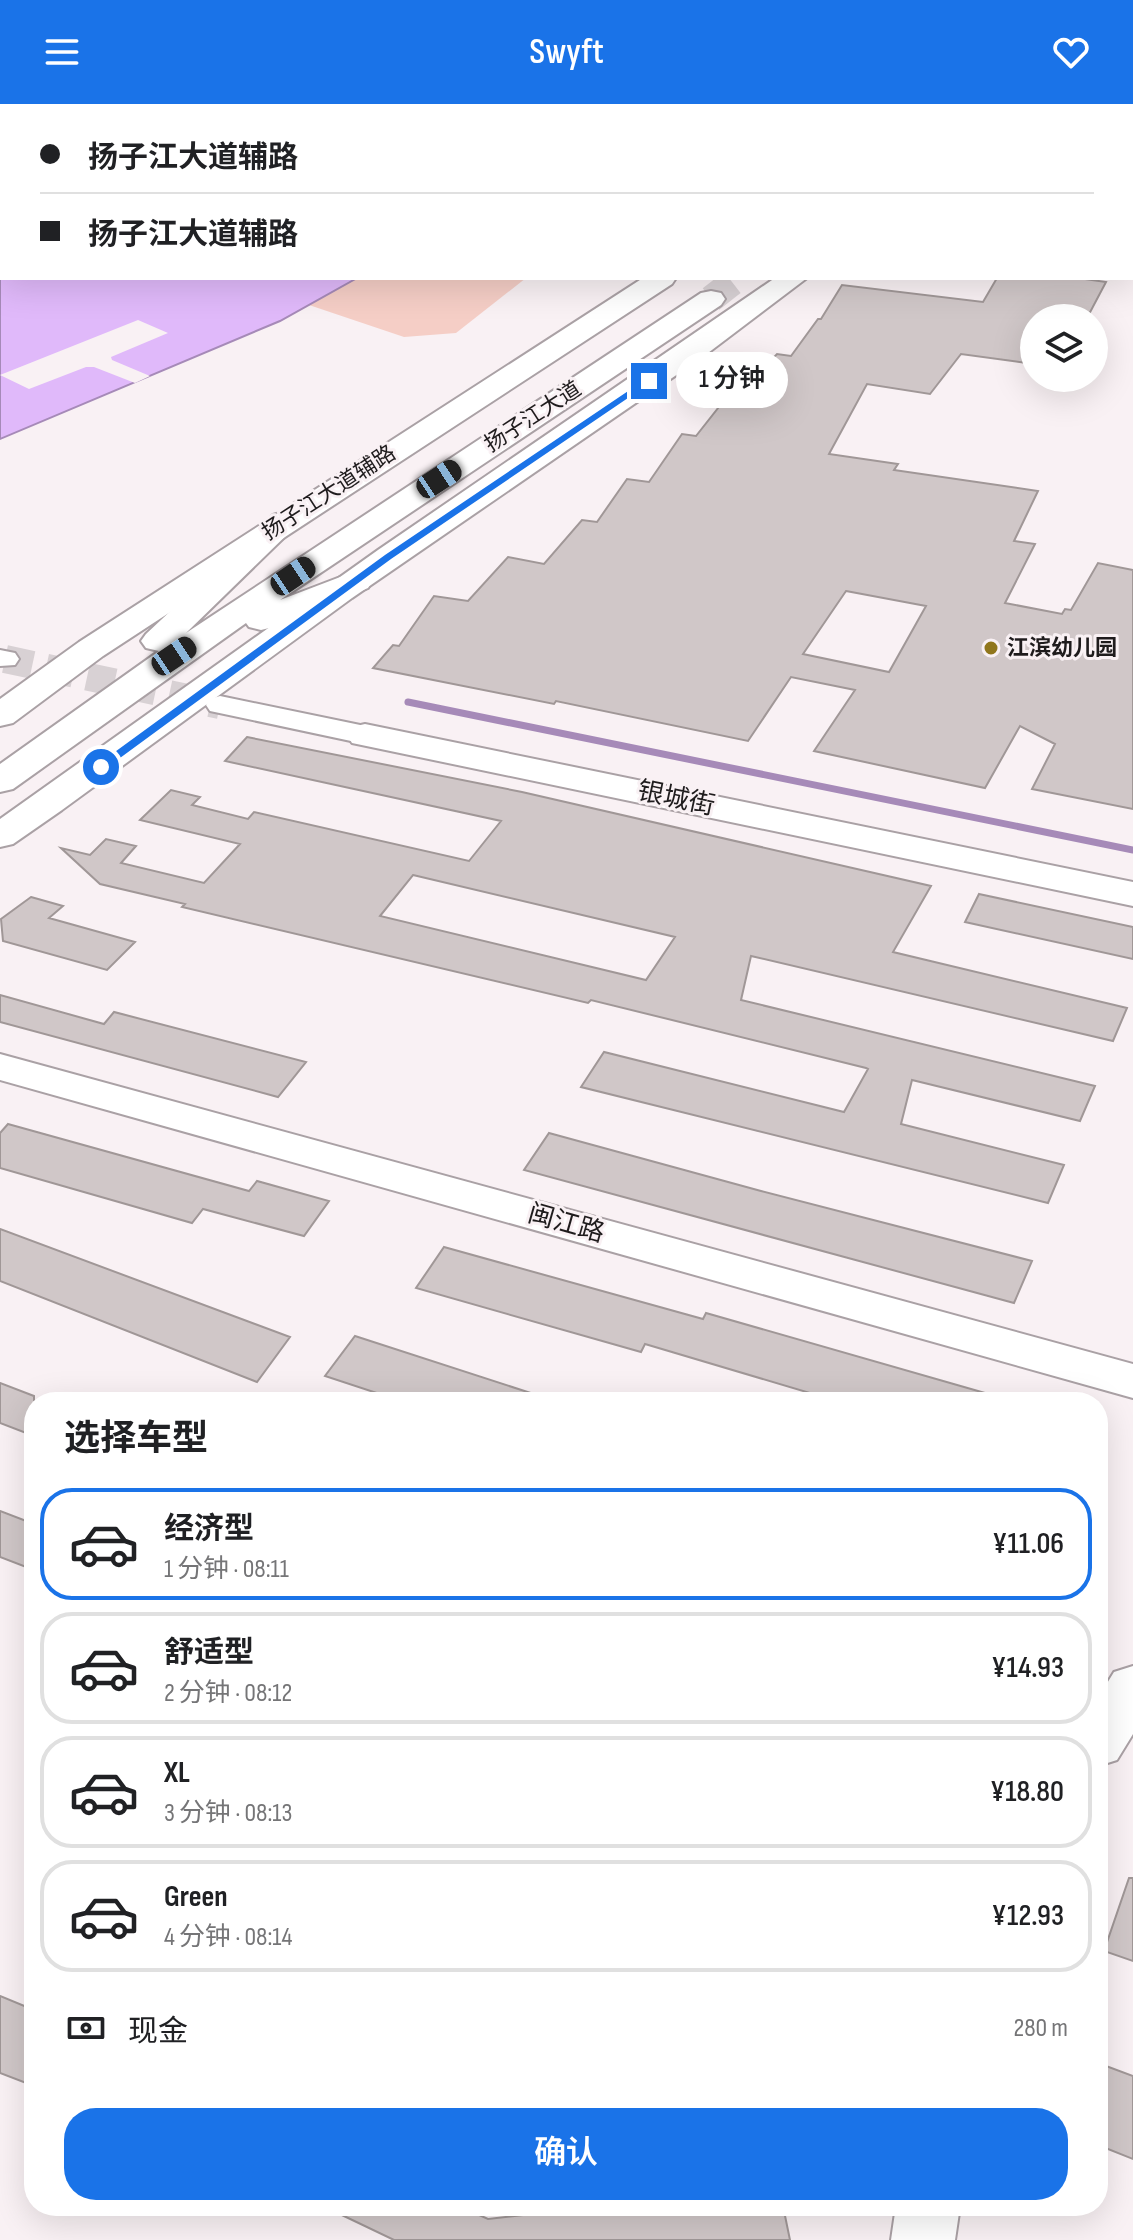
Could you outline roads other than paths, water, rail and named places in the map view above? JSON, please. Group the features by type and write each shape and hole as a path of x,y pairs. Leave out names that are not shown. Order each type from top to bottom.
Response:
{"main road":[{"path":"0,836 126,750 356,581 675,363 790,280"},
{"name":"扬子江大道辅路","path":"0,715 91,649 284,522 685,290"},
{"name":"扬子江大道","path":"0,752 165,650 685,290"},
{"path":"165,650 284,522"},
{"path":"165,650 356,581"},
{"name":"扬子江大道","path":"0,781 165,650"},
{"name":"银城街","path":"365,735 1133,894"},
{"name":"闽江路","path":"0,1067 1133,1381"},
{"path":"1108,1728 1133,1687"},
{"path":"923,2240 927,2216"}],"street":[{"name":"银城街","path":"220,705 365,735"}],"waterway":[{"path":"408,702 1133,850"}],"tunnel":[{"path":"711,299 735,280"},
{"path":"5,659 220,705"}],"place":[{"name":"江滨幼儿园","path":"991,648"}]}
